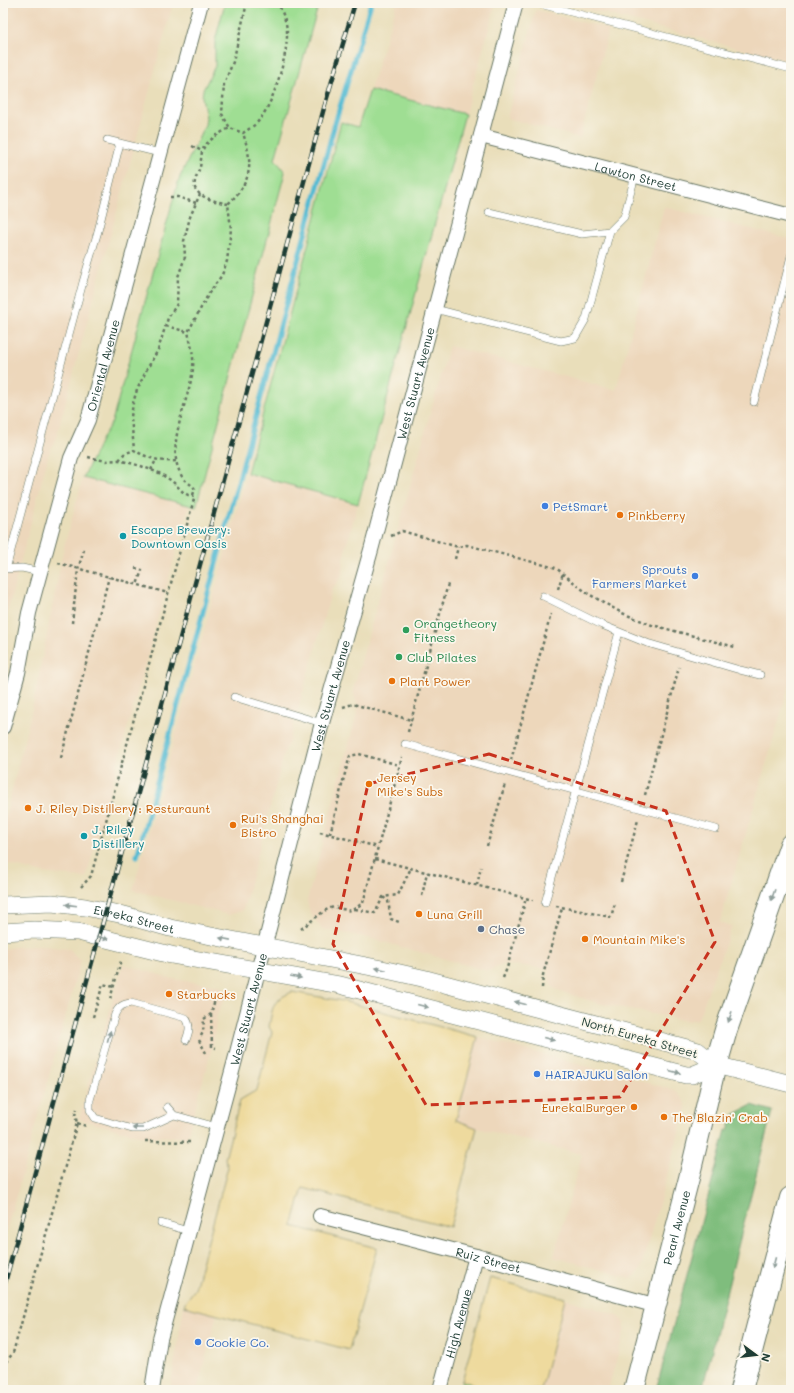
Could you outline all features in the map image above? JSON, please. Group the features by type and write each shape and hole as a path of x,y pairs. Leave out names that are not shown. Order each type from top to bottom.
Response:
{"highway":[{"path":"716,1065 726,1030 791,845"},
{"path":"741,1390 791,1198"}],"main road":[{"name":"Pearl Avenue","path":"634,1390 657,1306 716,1065"}],"street":[{"name":"Oriental Avenue","path":"3,727 18,673 29,613 71,458 88,420 200,3"},
{"name":"West Stuart Avenue","path":"152,1390 160,1339 188,1231 258,971 322,723 373,542 516,3"},
{"name":"Lawton Street","path":"481,136 791,216"},
{"name":"Eureka Street","path":"3,905 52,903 85,907 170,928 264,946"},
{"path":"3,932 41,930 78,932 171,956 258,971"},
{"name":"North Eureka Street","path":"258,971 372,992 581,1048 686,1074 692,1075 716,1065 698,1051 518,1003 422,978 264,946"},
{"path":"716,1065 791,1084"},
{"name":"Ruiz Street","path":"320,1216 476,1256 657,1306"},
{"name":"High Avenue","path":"440,1390 476,1256"}],"lane":[{"path":"536,3 791,69"},
{"path":"107,140 160,153"},
{"path":"40,572 22,568 5,569 98,232 120,143"},
{"path":"435,309 561,341 575,338 586,319 610,231 624,217 635,176"},
{"path":"490,212 582,234 610,231"},
{"path":"754,402 791,256"},
{"path":"543,596 619,632 647,643 760,675"},
{"path":"545,903 619,632"},
{"path":"234,697 322,723"},
{"path":"405,744 576,792 716,829"},
{"path":"174,1115 143,1129 132,1129 95,1118 90,1110 90,1100 115,1014 118,1008 124,1004 131,1003 186,1018 190,1028 186,1040"},
{"path":"167,1107 174,1115 216,1127"},
{"path":"162,1223 188,1231"}],"path":[{"path":"230,128 222,114 224,84 233,62 247,3"},
{"path":"243,132 260,120 268,106 285,55 287,32 284,15 278,3"},
{"path":"228,204 216,201 200,194 195,188 194,182 204,147 220,132 230,128 243,132"},
{"path":"228,204 238,194 246,181 250,170 249,150 243,132"},
{"path":"192,146 202,151"},
{"path":"134,450 131,417 133,404 137,390 158,350 168,318 177,304 178,277 185,257 184,241 190,217 200,194"},
{"path":"170,197 178,197 196,203"},
{"path":"81,887 91,876 194,499 193,495 195,489 192,484 184,480 176,461 179,422 193,370 193,351 188,332 209,293 222,275 227,261 231,229 228,204"},
{"path":"166,326 188,332"},
{"path":"119,460 124,454 134,450"},
{"path":"134,450 145,457 156,460 176,461"},
{"path":"87,457 106,461 119,460 141,466 172,482 188,495 193,495"},
{"path":"151,470 156,460"},
{"path":"391,536 402,531 458,547 467,545 556,568 587,593 622,613 652,625 735,647"},
{"path":"455,559 458,547"},
{"path":"72,623 78,569 84,550"},
{"path":"57,563 168,593"},
{"path":"135,568 142,570 137,585"},
{"path":"558,589 563,573"},
{"path":"61,758 109,577"},
{"path":"408,732 448,584"},
{"path":"511,760 551,614"},
{"path":"687,641 688,635"},
{"path":"645,795 679,667"},
{"path":"343,707 353,704 411,720"},
{"path":"330,834 350,756 359,754 399,765"},
{"path":"354,909 363,903 402,757"},
{"path":"488,846 505,784"},
{"path":"621,882 638,820"},
{"path":"320,832 378,847"},
{"path":"375,859 562,908 611,917 615,903"},
{"path":"383,897 398,895 411,868"},
{"path":"477,885 481,868"},
{"path":"422,896 427,872"},
{"path":"301,929 324,911 333,907 375,913 383,897"},
{"path":"383,897 388,901 391,919 399,922"},
{"path":"503,978 508,968 526,898"},
{"path":"542,988 543,975 562,908"},
{"path":"110,1001 121,961"},
{"path":"93,1017 103,984 114,987"},
{"path":"215,999 211,1014 212,1047 216,1048"},
{"path":"200,1022 211,1014"},
{"path":"204,1019 203,1032 199,1039 206,1053"},
{"path":"3,1374 6,1362 13,1353 77,1123 75,1115 79,1103"}],"highlighted area":[{"path":"489,754 666,811 715,942 620,1097 426,1105 333,944 368,784"}],"shaded area":[{"path":"3,3 173,3 56,438 49,453 8,610 3,636"},
{"path":"397,3 496,3 465,114 370,90"},
{"path":"564,3 791,3 791,62"},
{"path":"536,10 609,29 580,138 507,118"},
{"path":"664,207 791,239 791,679 720,922 732,926 698,1019 687,1021 598,1003 562,992 554,988 550,983 548,969 504,964 488,971 369,938 322,929 310,913 307,901 358,709 353,691 449,346 616,390"},
{"path":"247,473 358,504 343,558 344,567 341,578 332,589 288,745 286,747 244,907 242,911 229,915 133,890"},
{"path":"83,478 189,505 86,878 44,873 3,863 3,826 33,705 64,547"},
{"path":"42,946 70,949 78,959 81,960 3,1243 3,949"},
{"path":"123,964 173,979 220,986 226,996 217,1015 213,1044 187,1137 141,1136 79,1119"},
{"path":"478,1037 675,1090 683,1099 686,1108 641,1268 635,1276 630,1278 554,1257 582,1154 477,1128 456,1120"},
{"path":"565,1298 618,1316 623,1320 625,1329 608,1390 541,1390"},
{"path":"184,1306 217,1314 197,1390 170,1390"}],"green space":[{"path":"225,3 319,3 275,159 285,172 196,507 83,478 103,436 112,422 176,189 180,177 205,125 206,117 202,97 203,90 215,66 215,41"},
{"path":"370,90 465,114 358,504 247,473 341,122 358,127"},
{"path":"752,1105 772,1111 702,1390 656,1390 726,1130 728,1131 733,1115"},
{"path":"462,1381 495,1390 460,1390"}],"sand":[{"path":"292,992 343,1001 478,1037 456,1120 477,1128 450,1227 303,1188 292,1226 377,1248 349,1350 184,1306 195,1289 228,1167 225,1159 240,1100 257,1090 272,1032 269,1027 272,1010 280,998"},
{"path":"490,1278 565,1298 541,1390 495,1390 462,1381"}],"waterway":[{"path":"137,856 334,127 371,3"}],"railway":[{"path":"3,1290 324,108 355,3"}],"place":[{"name":"PetSmart","path":"545,506"},
{"name":"Pinkberry","path":"620,515"},
{"name":"Escape Brewery: Downtown Oasis","path":"123,536"},
{"name":"Sprouts Farmers Market","path":"695,576"},
{"name":"Orangetheory Fitness","path":"406,630"},
{"name":"Club Pilates","path":"399,657"},
{"name":"Plant Power","path":"392,681"},
{"name":"Jersey Mike's Subs","path":"369,784"},
{"name":"J. Riley Distillery : Resturaunt","path":"28,808"},
{"name":"Rui's Shanghai Bistro","path":"233,825"},
{"name":"J. Riley Distillery","path":"84,836"},
{"name":"Luna Grill","path":"419,914"},
{"name":"Chase","path":"481,929"},
{"name":"Mountain Mike's","path":"585,939"},
{"name":"Starbucks","path":"169,994"},
{"name":"HAIRAJUKU Salon","path":"537,1074"},
{"name":"Eureka!Burger","path":"634,1107"},
{"name":"The Blazin' Crab","path":"664,1117"},
{"name":"Cookie Co.","path":"198,1342"}]}
